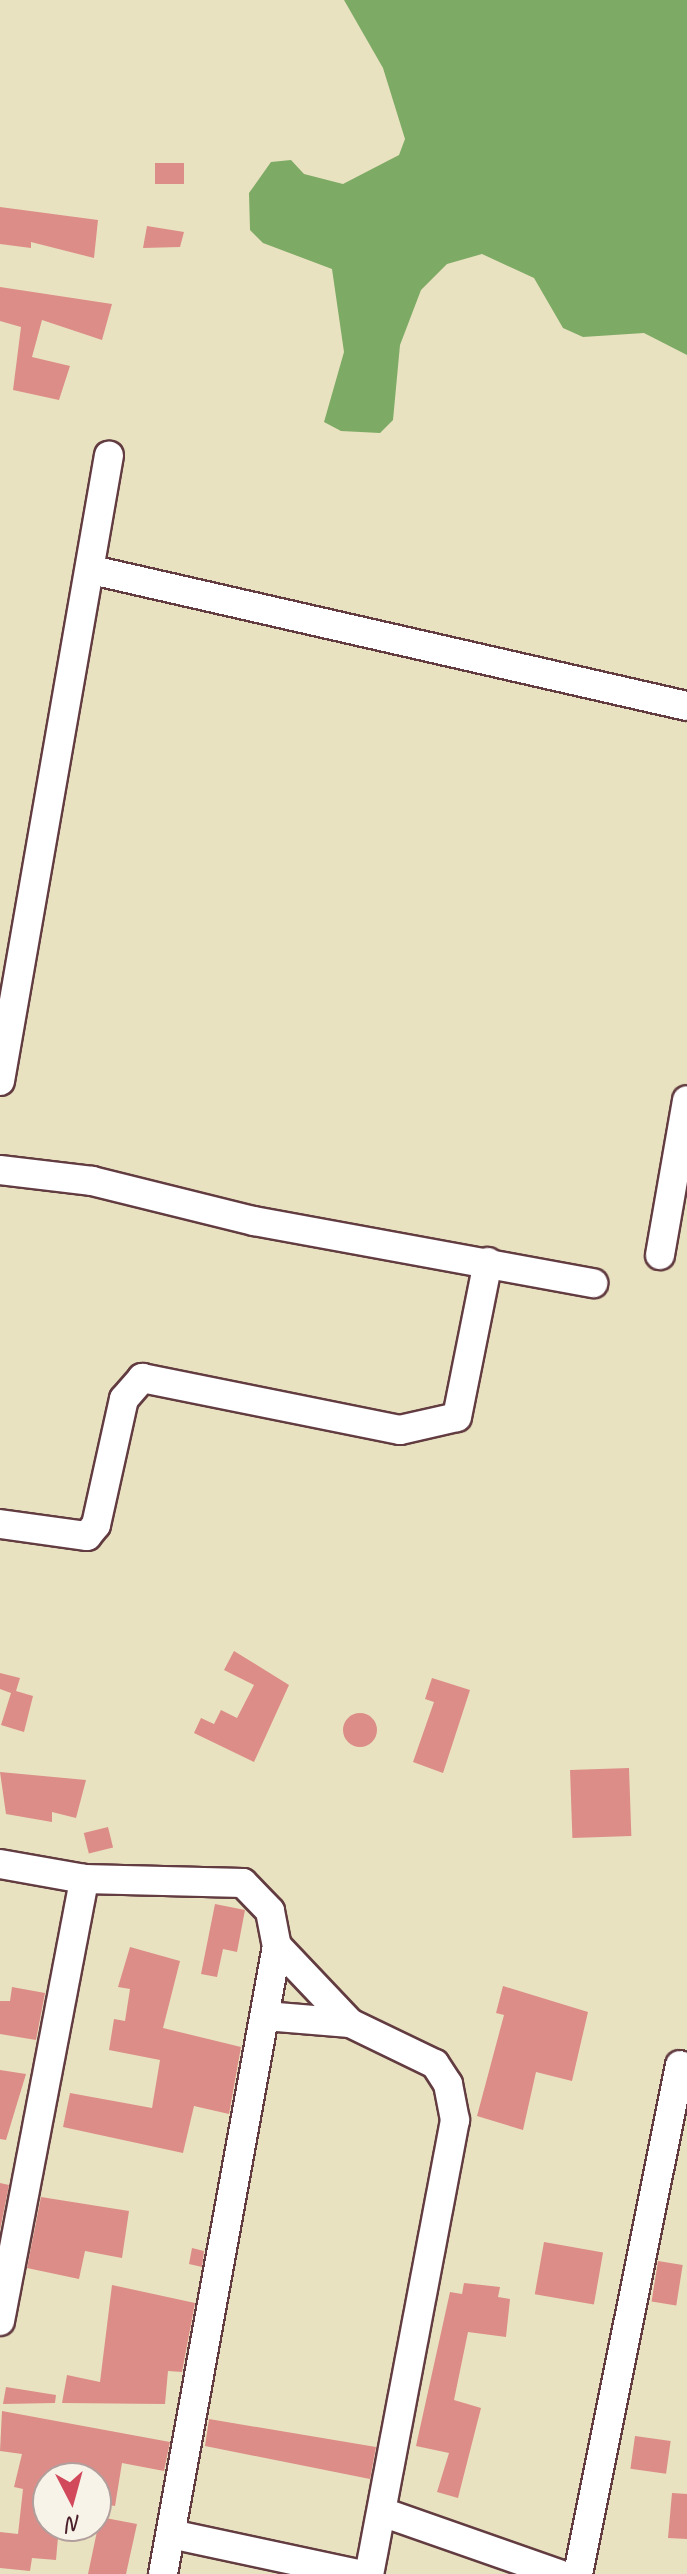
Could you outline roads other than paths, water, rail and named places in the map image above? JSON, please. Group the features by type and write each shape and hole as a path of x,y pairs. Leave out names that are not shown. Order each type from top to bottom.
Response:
{"street":[{"path":"0,1081 92,570 109,455"},
{"path":"92,570 687,706"},
{"path":"660,1255 687,1100"},
{"path":"0,1170 92,1181 254,1221 593,1283"},
{"path":"0,1524 87,1536 96,1525 124,1399 142,1378 400,1430 457,1417 488,1262"},
{"path":"0,1864 84,1879 243,1883 270,1911 277,1946 163,2574"},
{"path":"0,2321 84,1879"},
{"path":"277,1946 350,2023 435,2064 448,2084 455,2120 369,2574"},
{"path":"265,2016 350,2023"},
{"path":"578,2574 680,2065"},
{"path":"382,2512 559,2574"},
{"path":"171,2534 358,2574"}]}
